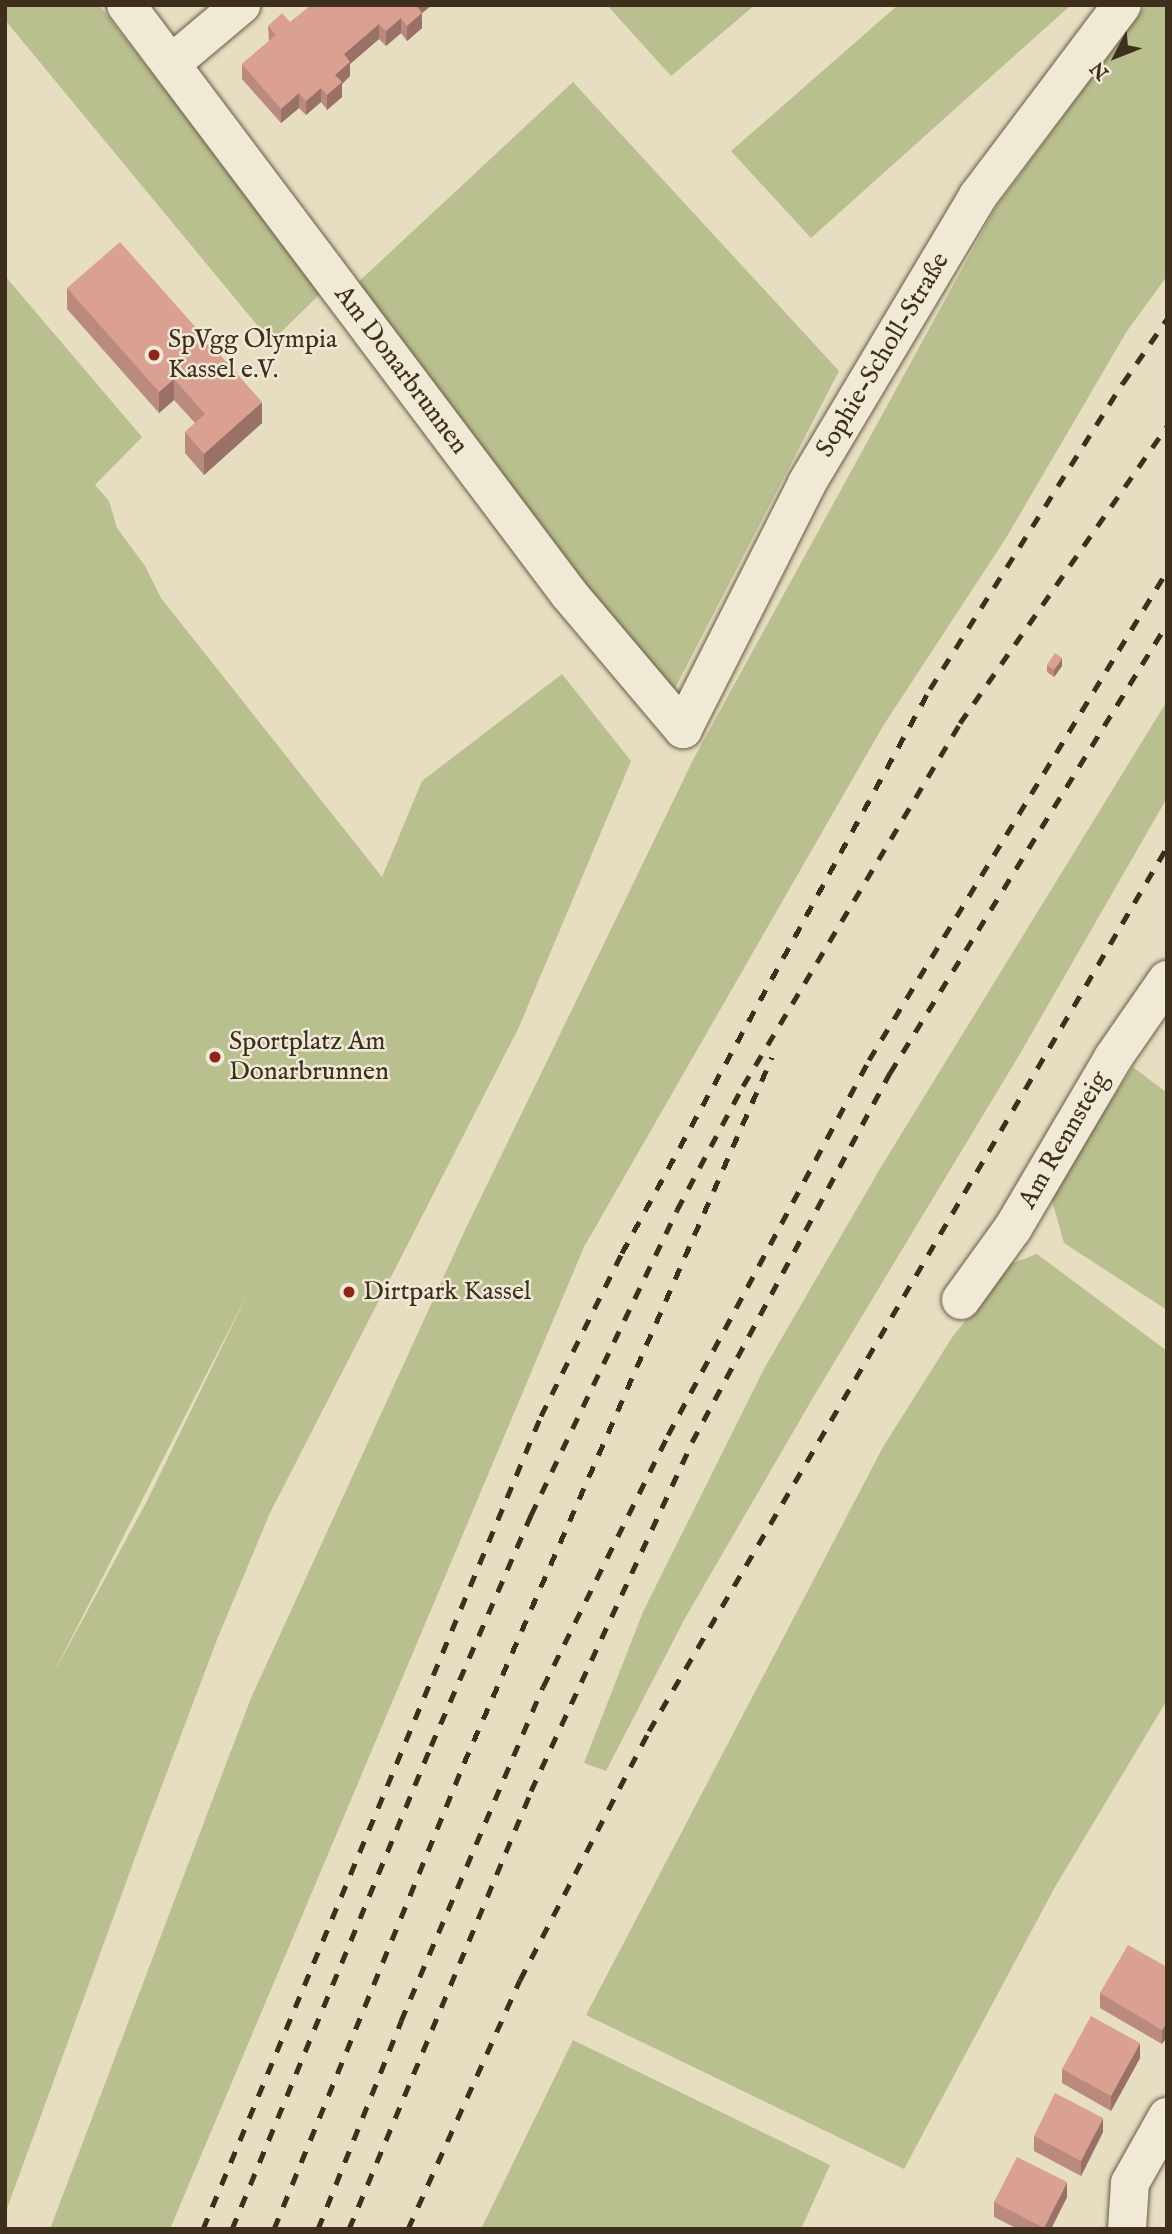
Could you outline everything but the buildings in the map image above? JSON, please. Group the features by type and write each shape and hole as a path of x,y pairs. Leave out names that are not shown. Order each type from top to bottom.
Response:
{"street":[{"name":"Am Donarbrunnen","path":"126,5 569,594 683,729"},
{"path":"171,64 241,5"},
{"name":"Sophie-Scholl-Straße","path":"683,729 807,483 978,196 1122,5"},
{"name":"Am Rennsteig","path":"961,1300 1013,1228 1113,1058 1167,980"},
{"path":"1127,2229 1130,2183 1167,2117"}],"green space":[{"path":"5,5 99,5 322,292 271,342 5,20"},
{"path":"607,5 755,5 671,76"},
{"path":"898,5 1071,5 811,238 731,151"},
{"path":"1146,5 1167,5 1167,276 1127,331 1006,538 883,726 584,1247 170,2229 50,2229 251,1698 466,1228 694,758 996,207"},
{"path":"573,82 839,371 671,696 354,286"},
{"name":"Sportplatz Am Donarbrunnen","path":"5,276 142,437 95,485 109,501 117,528 145,566 161,598 382,877 422,781 562,674 631,761 519,1027 270,1513 218,1637 5,2214","holes":["250,1289 147,1501 50,1680"]},
{"path":"1167,701 1167,798 1021,1052 814,1396 684,1620 606,1771 584,1763 643,1612 765,1367 881,1167"},
{"path":"1133,1067 1167,1093 1167,1310 1064,1243 1050,1194"},
{"path":"1037,1254 1167,1351 1167,1700 1055,1887 904,2169 586,2015 883,1447 953,1336 1011,1264"},
{"path":"573,2040 830,2165 801,2229 481,2229"}],"railway":[{"path":"203,2229 541,1416 622,1253 930,689 1123,383 1167,319"},
{"path":"232,2229 431,1746 531,1515 677,1210 743,1086 960,723 1167,426"},
{"path":"318,2229 401,2021 543,1687 668,1435 869,1060 1167,571"},
{"path":"349,2229 531,1791 692,1442 890,1073 1167,624"},
{"path":"408,2229 520,1980 649,1731 1167,847"},
{"path":"274,2229 464,1763 772,1057"}],"place":[{"name":"SpVgg Olympia Kassel e.V.","path":"154,355"},
{"name":"Sportplatz Am Donarbrunnen","path":"215,1057"},
{"name":"Dirtpark Kassel","path":"349,1292"}]}
